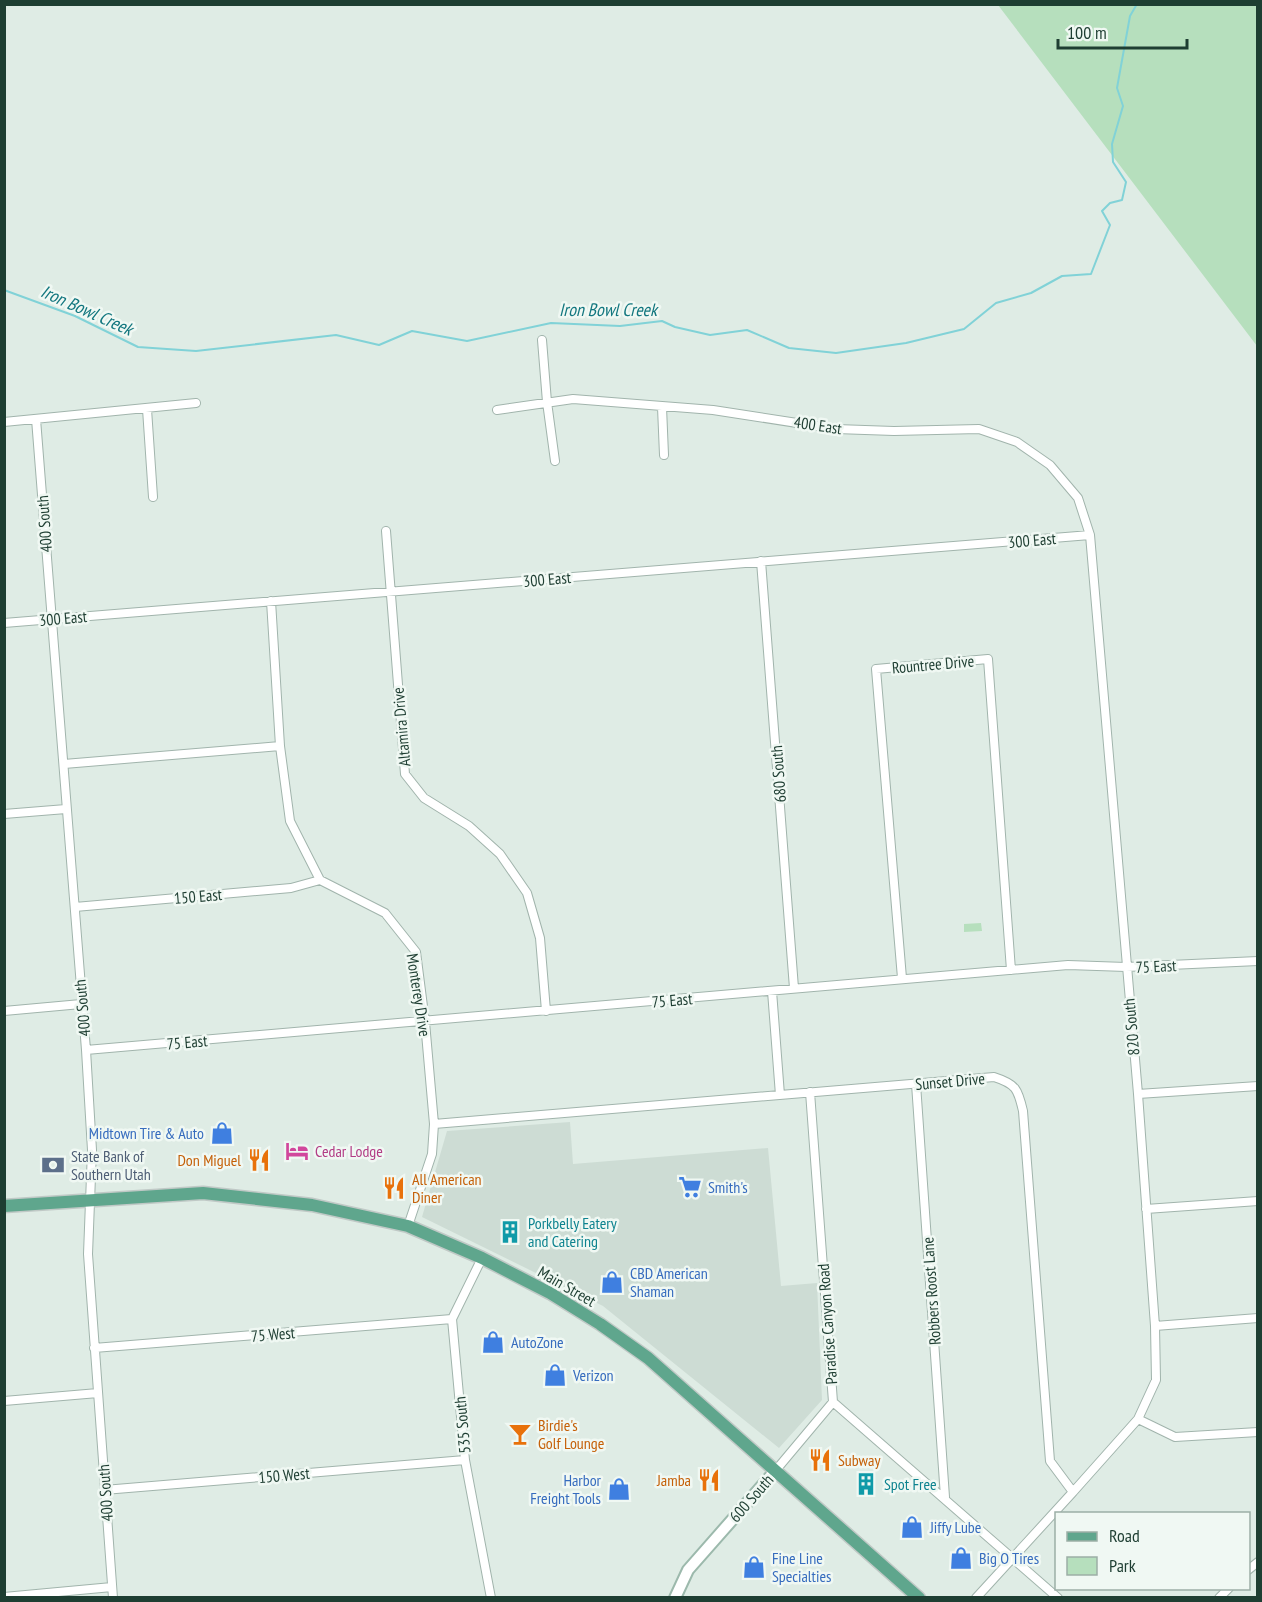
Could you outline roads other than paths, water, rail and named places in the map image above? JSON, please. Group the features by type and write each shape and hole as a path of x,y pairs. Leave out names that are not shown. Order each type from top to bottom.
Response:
{"main road":[{"name":"Main Street","path":"4,1206 203,1193 312,1205 408,1226 482,1258 550,1293 600,1324 648,1358 919,1598"},
{"name":"600 South","path":"675,1598 688,1570 776,1470"}],"street":[{"path":"542,340 555,461"},
{"name":"400 East","path":"497,410 573,399 713,410 836,429 894,431 979,429 1017,442 1050,465 1078,498 1090,535"},
{"path":"4,422 196,403"},
{"path":"662,407 664,455"},
{"path":"147,409 153,497"},
{"name":"400 South","path":"36,419 86,1050 92,1150 88,1254 113,1598"},
{"name":"Altamira Drive","path":"386,531 405,774 424,798 469,826 500,854 527,892 540,938 546,1011"},
{"name":"300 East","path":"4,622 1090,535"},
{"name":"820 South","path":"1073,1492 1110,1454 1138,1419 1156,1380 1155,1326 1138,1094 1090,535"},
{"name":"680 South","path":"761,561 794,988"},
{"path":"271,602 280,746 290,821 320,880"},
{"name":"Rountree Drive","path":"902,978 876,669 953,661 988,659 1011,970"},
{"path":"64,764 280,746"},
{"path":"4,814 66,809"},
{"name":"150 East","path":"75,907 291,888 320,880"},
{"name":"Monterey Drive","path":"320,880 385,913 416,952 434,1124 432,1154 408,1226"},
{"name":"75 East","path":"86,1050 1068,965 1126,967 1257,961"},
{"path":"771,991 780,1095"},
{"path":"4,1011 81,1004"},
{"name":"Sunset Drive","path":"434,1124 994,1077 1010,1082 1018,1093 1023,1111 1050,1461 1073,1492"},
{"name":"Robbers Roost Lane","path":"916,1084 945,1497"},
{"path":"1138,1094 1257,1086"},
{"name":"Paradise Canyon Road","path":"810,1092 833,1402 945,1497 1058,1598"},
{"path":"1146,1209 1257,1201"},
{"path":"452,1319 482,1258"},
{"path":"1155,1326 1257,1318"},
{"name":"75 West","path":"94,1348 452,1319"},
{"name":"535 South","path":"452,1319 465,1460 491,1598"},
{"path":"4,1401 98,1393"},
{"name":"600 South","path":"776,1470 833,1402"},
{"path":"1138,1419 1175,1437 1257,1432"},
{"name":"150 West","path":"104,1490 465,1460"},
{"path":"976,1598 1073,1492"},
{"path":"4,1597 112,1587"}],"waterway":[{"name":"Iron Bowl Creek","path":"4,290 75,316 138,347 196,351 336,335 379,345 412,331 467,341 551,323 620,326 662,321 675,327 710,335 747,330 789,348 836,353 906,343 964,329 996,303 1031,293 1062,276 1091,274 1110,225 1102,211 1110,203 1122,200 1126,182 1113,162 1112,144 1123,106 1117,88 1130,16 1137,4"}],"place":[{"name":"Midtown Tire & Auto","path":"222,1133"},
{"name":"Cedar Lodge","path":"297,1151"},
{"name":"Don Miguel","path":"259,1160"},
{"name":"State Bank of Southern Utah","path":"53,1165"},
{"name":"Smith's","path":"690,1187"},
{"name":"All American Diner","path":"394,1188"},
{"name":"Porkbelly Eatery and Catering","path":"510,1232"},
{"name":"CBD American Shaman","path":"612,1282"},
{"name":"AutoZone","path":"493,1342"},
{"name":"Verizon","path":"555,1375"},
{"name":"Birdie's Golf Lounge","path":"520,1434"},
{"name":"Subway","path":"820,1460"},
{"name":"Jamba","path":"709,1480"},
{"name":"Spot Free","path":"866,1484"},
{"name":"Harbor Freight Tools","path":"619,1489"},
{"name":"Jiffy Lube","path":"912,1527"},
{"name":"Big O Tires","path":"961,1558"},
{"name":"Fine Line Specialties","path":"754,1567"}]}
